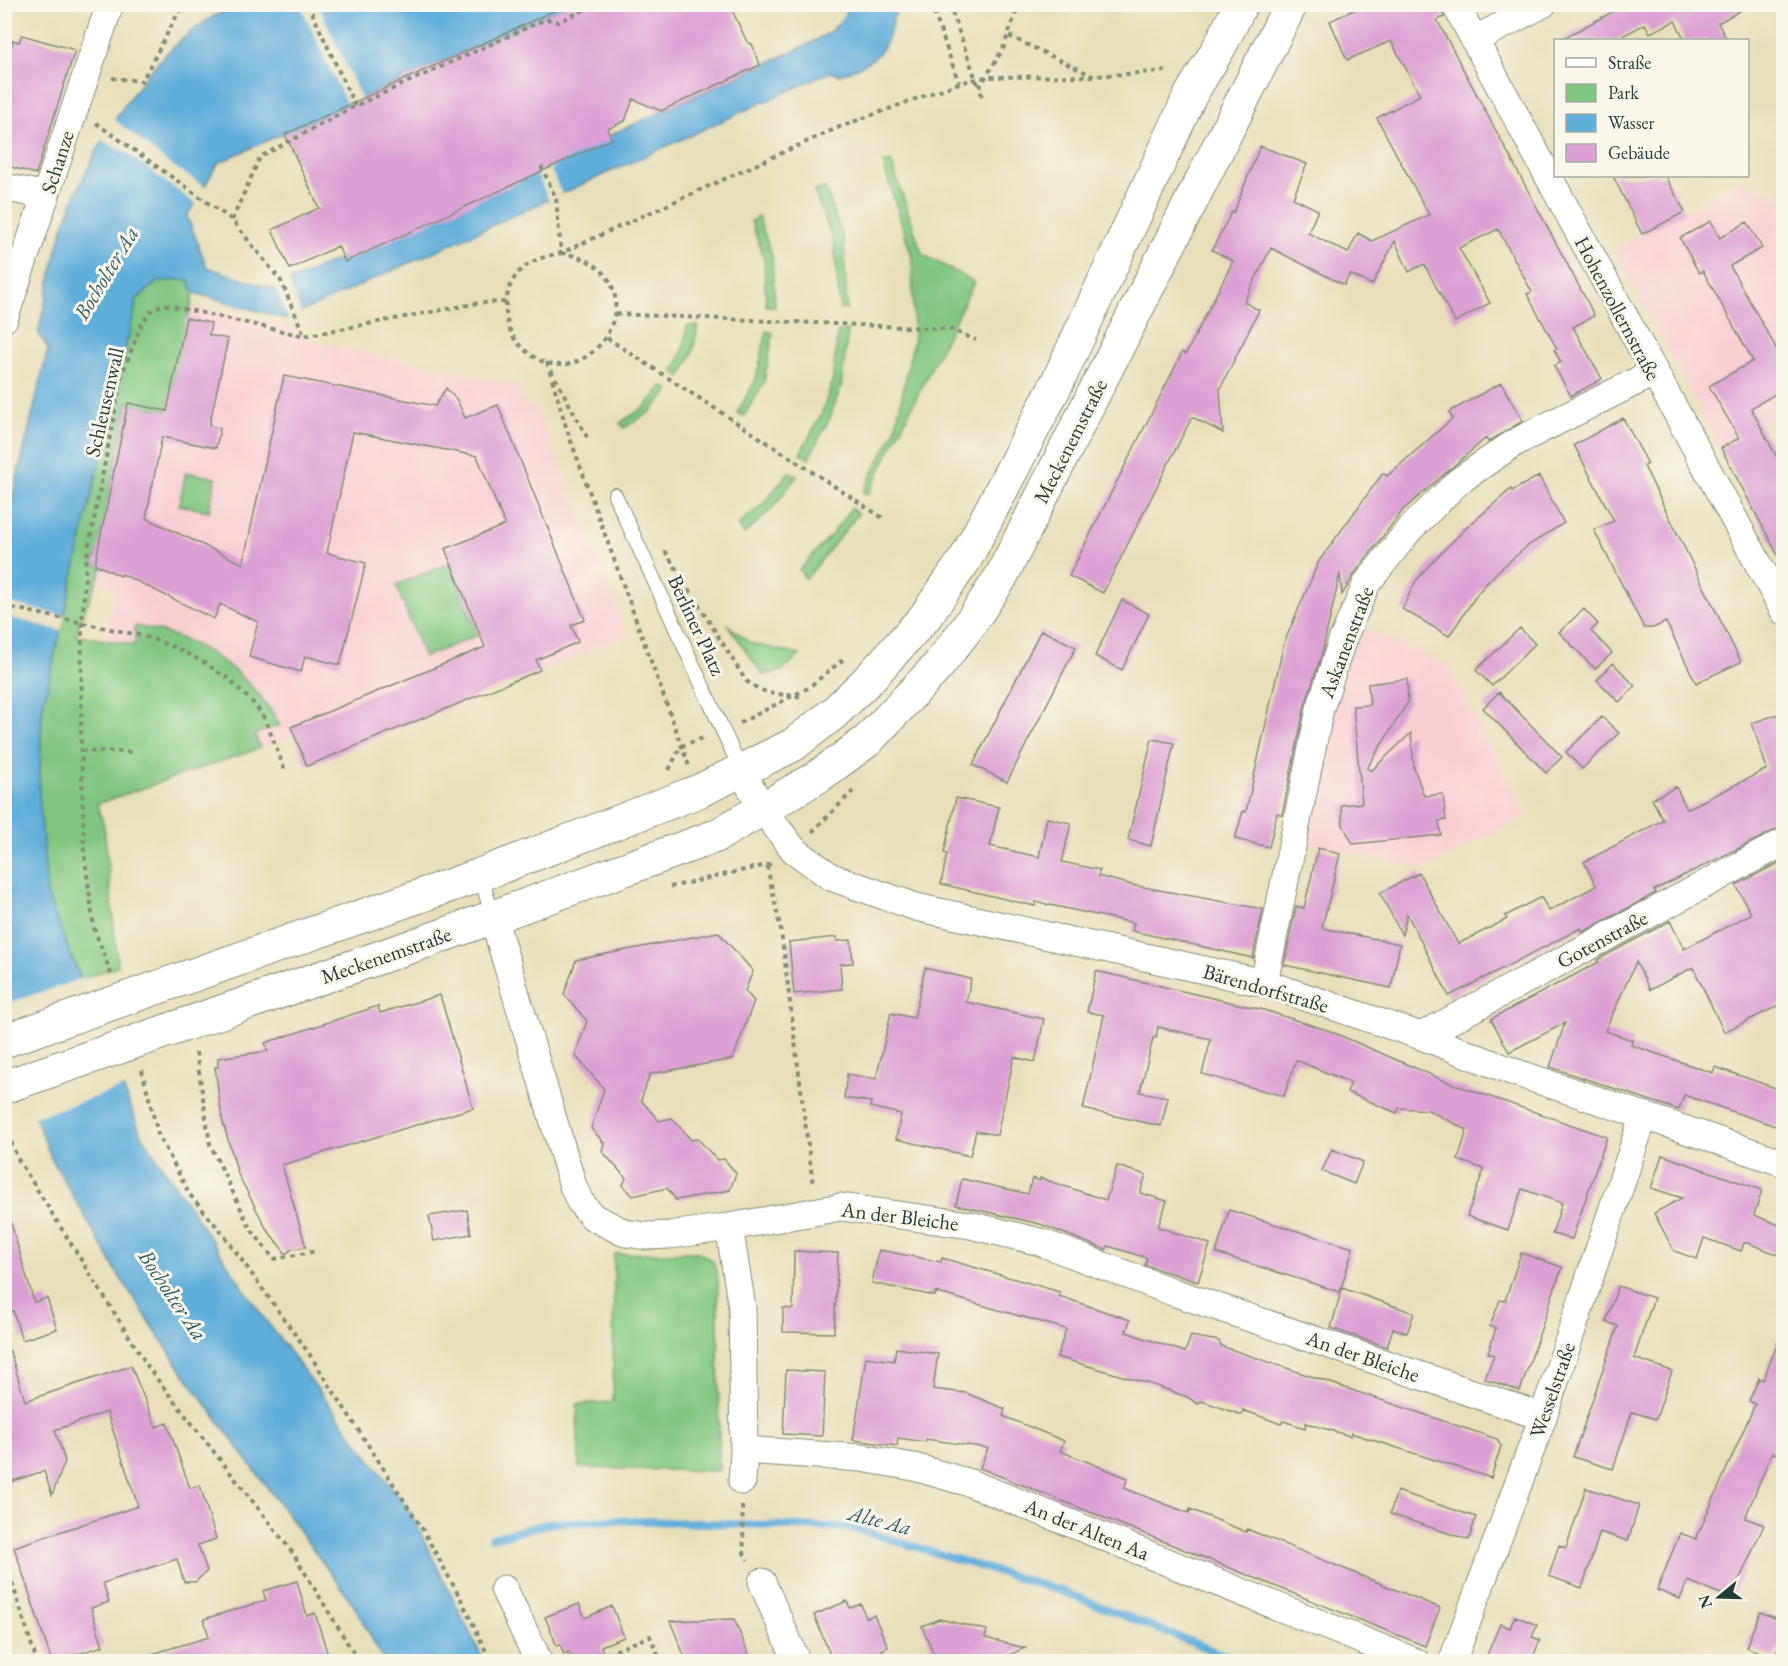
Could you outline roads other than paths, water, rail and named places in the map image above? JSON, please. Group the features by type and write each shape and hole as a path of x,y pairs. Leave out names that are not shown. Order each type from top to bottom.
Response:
{"main road":[{"name":"Meckenemstraße","path":"4,1041 116,988 480,874 742,772 793,745 820,724 867,681 925,617 966,558 1058,381 1191,94 1220,46 1241,4"},
{"name":"Meckenemstraße","path":"4,1087 137,1054 601,875 716,836 763,810 855,768 867,741 902,707 938,666 968,628 1001,577 1291,4"}],"street":[{"name":"Schanze","path":"4,319 110,4"},
{"name":"Hohenzollernstraße","path":"1455,4 1653,373 1782,604"},
{"path":"1474,40 1543,4"},
{"path":"4,187 46,196"},
{"name":"Askanenstraße","path":"1264,982 1320,709 1342,641 1367,583 1409,530 1459,481 1514,443 1653,373"},
{"path":"742,772 763,810"},
{"name":"Bärendorfstraße","path":"763,810 794,850 831,877 916,907 1264,982 1421,1036 1514,1072 1784,1163"},
{"name":"Gotenstraße","path":"1421,1036 1784,842"},
{"name":"An der Bleiche","path":"493,917 580,1202 593,1217 625,1233 670,1235 842,1207 915,1215 1040,1242 1173,1292 1543,1417"},
{"name":"Wesselstraße","path":"1452,1662 1543,1417 1644,1115"},
{"path":"729,1227 742,1307 744,1450 742,1489"},
{"name":"An der Alten Aa","path":"744,1450 861,1458 914,1467 970,1483 1416,1662"},
{"path":"762,1582 797,1662"},
{"path":"504,1589 539,1662"}],"lane":[{"name":"Berliner Platz","path":"615,495 742,772"},
{"name":"An der Bleiche","path":"480,874 493,917"}],"water":[{"name":"Bocholter Aa","path":"241,5 590,5 554,11 218,163 187,216 207,267 273,289 811,43 839,24 848,5 897,5 886,43 875,57 855,69 840,75 830,72 286,319 194,293 188,279 157,282 137,299 42,710 39,793 47,895 142,1136 261,1314 410,1512 484,1661 384,1661 353,1604 184,1374 118,1274 51,1158 5,1037 5,529 48,349 38,332 60,238 86,172 105,136 153,68 181,40 210,19"}],"waterway":[{"name":"Alte Aa","path":"492,1538 551,1523 612,1520 853,1528 1061,1591 1242,1662"}]}
